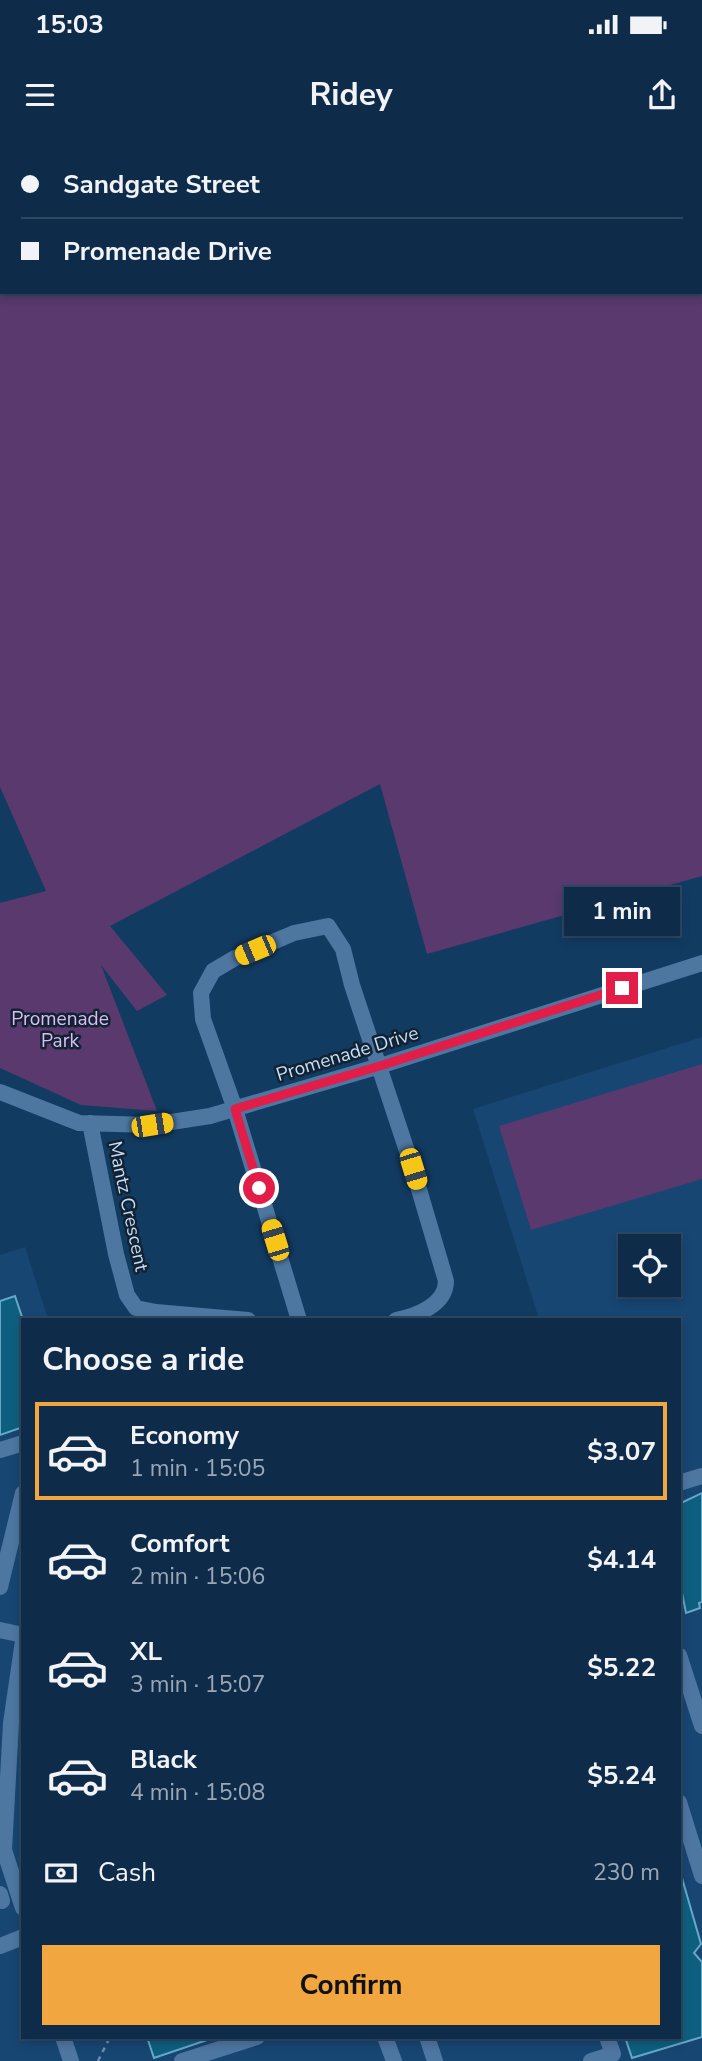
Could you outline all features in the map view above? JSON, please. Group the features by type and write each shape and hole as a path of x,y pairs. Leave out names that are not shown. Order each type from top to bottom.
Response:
{"street":[{"path":"298,1318 235,1109 203,1019 201,993 213,971 235,958 294,933 328,926 344,949 352,985 413,1169 446,1281 446,1289 432,1307 405,1318"},
{"name":"Promenade Drive","path":"0,1093 79,1123 152,1125 209,1116 379,1066 702,963"},
{"name":"Mantz Crescent","path":"90,1124 116,1254 127,1295 136,1308 225,1318"},
{"path":"0,1450 21,1444"},
{"path":"681,1482 702,1476"},
{"path":"0,1587 21,1501"},
{"path":"0,1630 21,1635"},
{"path":"21,1655 11,1723 4,1850 21,1902"},
{"path":"681,1661 702,1726"},
{"path":"681,1808 702,1876"},
{"path":"0,1946 21,1938"},
{"path":"64,2039 71,2061"},
{"path":"182,2061 251,2039"},
{"path":"386,2039 394,2061"},
{"path":"428,2039 435,2061"},
{"path":"591,2061 613,2054 608,2039"}],"path":[{"path":"97,2061 109,2039"}],"shaded area":[{"path":"702,1037 702,2061 0,2061 0,1255 25,1247 48,1318 21,1318 21,2039 681,2039 681,1318 539,1318 473,1109"}],"green space":[{"name":"Promenade Park","path":"0,294 702,294 702,876 427,954 380,784 110,926 167,995 137,1011 101,965 157,1111 81,1105 0,1068 0,903 46,891 0,787"},
{"path":"702,1064 702,1179 531,1230 499,1126"}],"building":[{"path":"15,1296 22,1318 21,1428 0,1435 0,1301"},
{"path":"702,1493 702,1602 699,1603 700,1608 686,1613 681,1593 681,1503"},
{"path":"681,1878 701,1944 694,1953 702,1962 702,2037 632,2058 626,2039 681,2039"},
{"path":"148,2039 210,2039 154,2058"}],"route":[{"path":"259,1188 235,1109 383,1065 622,988"}]}
